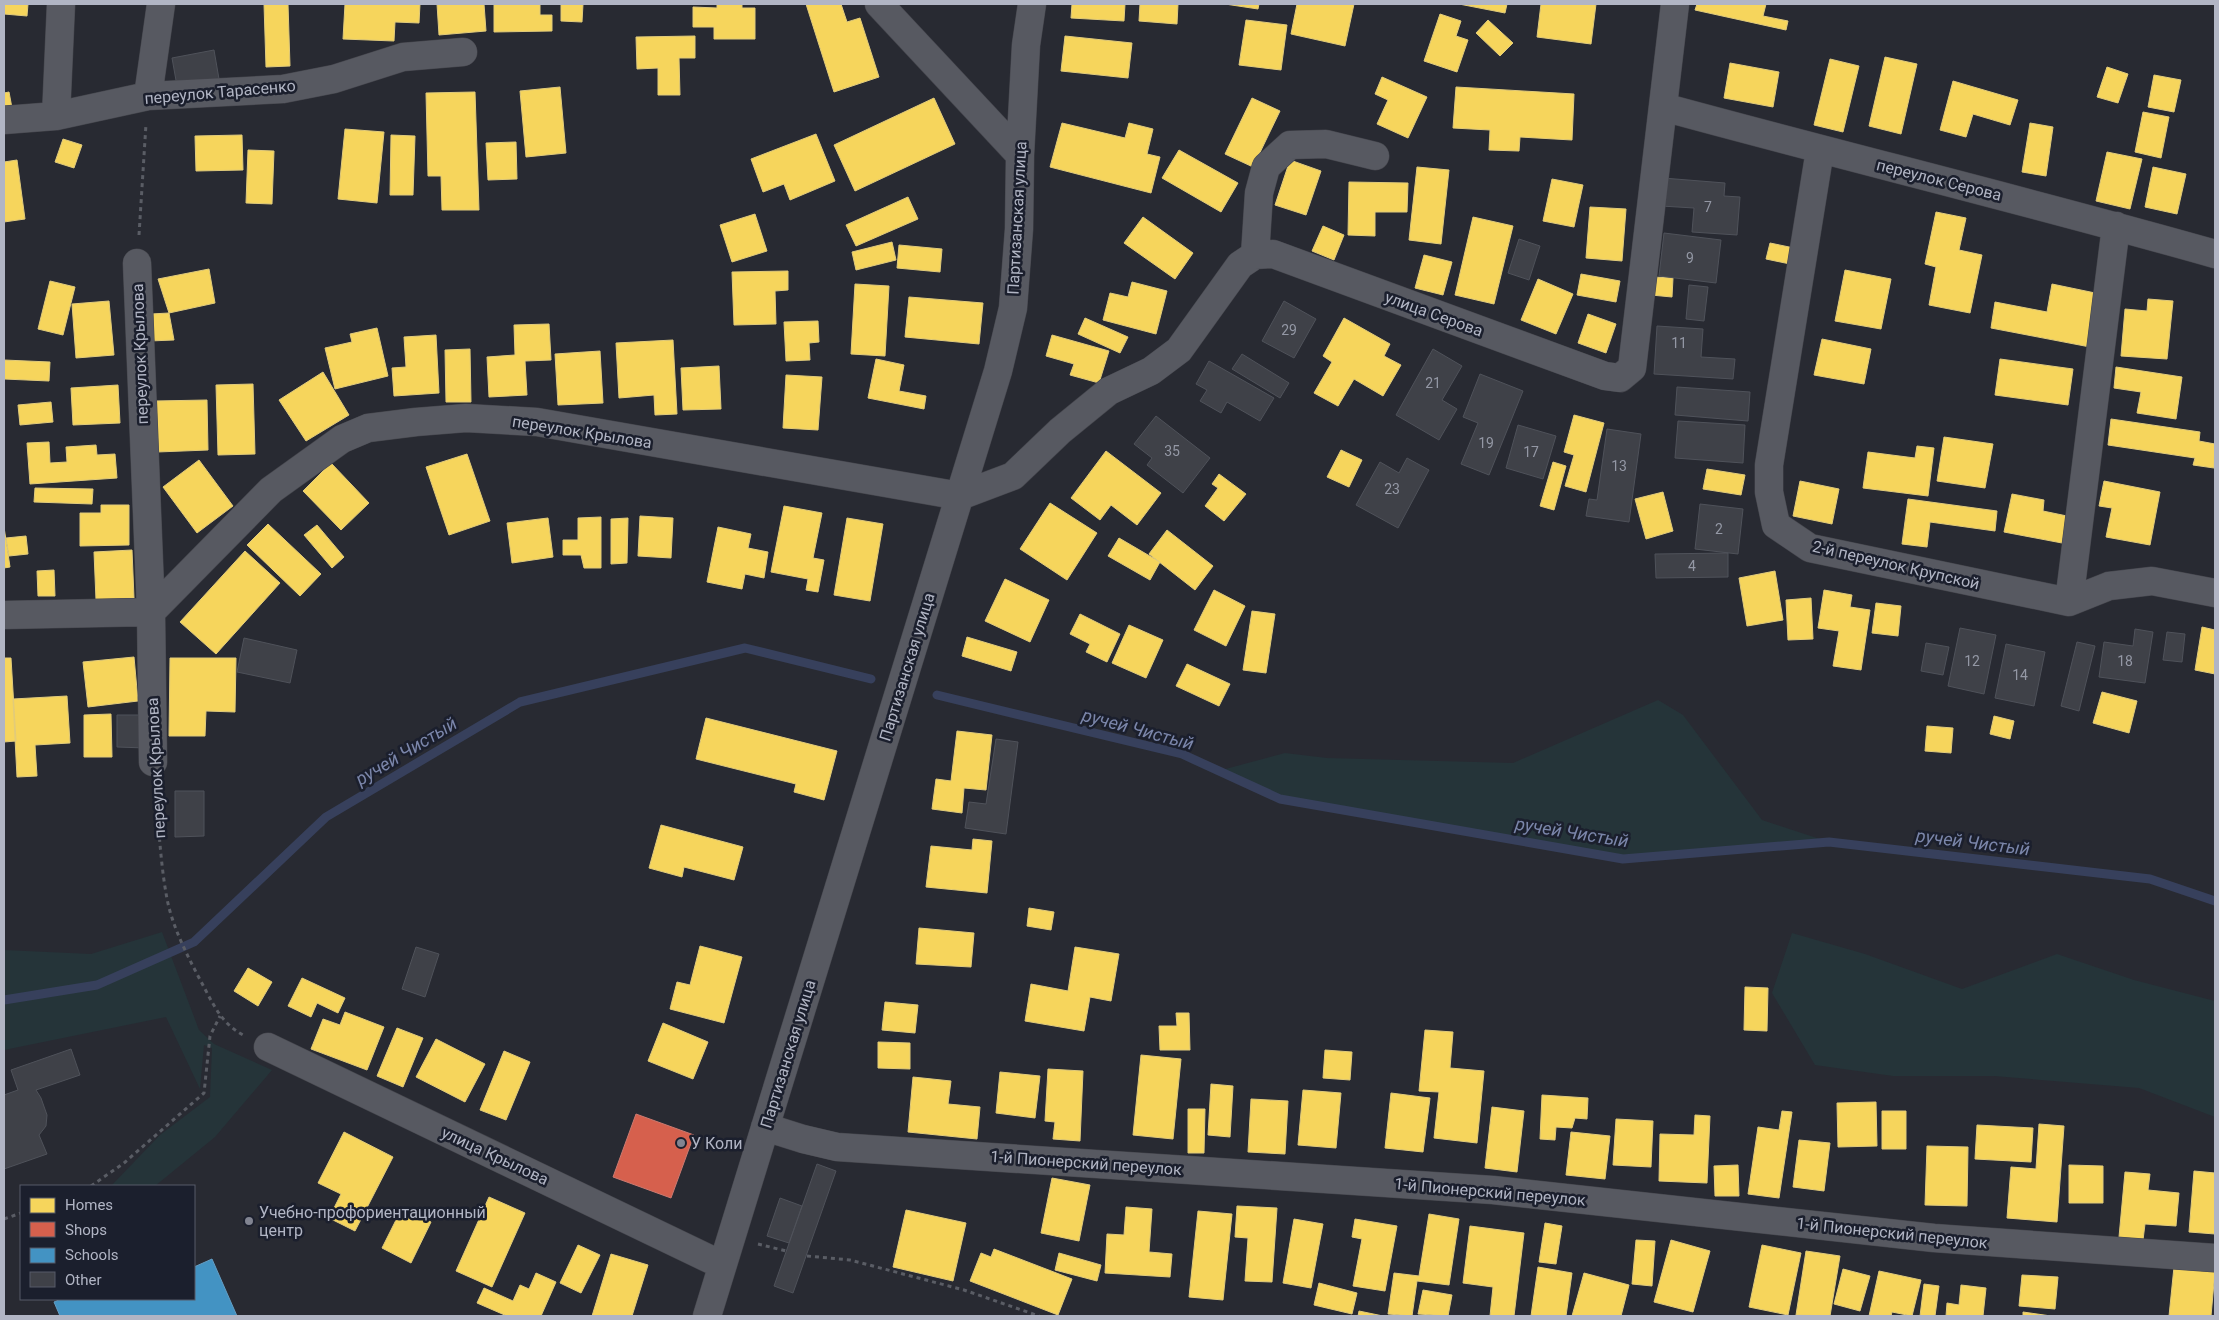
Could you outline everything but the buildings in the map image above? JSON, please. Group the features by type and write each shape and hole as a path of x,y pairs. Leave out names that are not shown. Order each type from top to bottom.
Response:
{"street":[{"path":"56,116 61,4"},
{"path":"148,96 161,4"},
{"path":"879,4 1020,155"},
{"name":"Партизанская улица","path":"706,1316 998,371 1013,308 1019,229 1020,155 1026,45 1032,4"},
{"name":"улица Серова","path":"1255,255 1273,254 1605,376 1620,378 1632,368 1675,4"},
{"name":"переулок Тарасенко","path":"4,120 56,116 148,96 283,89 334,79 403,57 463,52"},
{"name":"переулок Серова","path":"1662,107 1820,150 2116,226 2215,254"},
{"path":"960,496 1013,476 1060,430 1109,391 1151,371 1179,350 1240,265 1255,255 1259,193 1266,167 1290,145 1326,144 1375,156"},
{"name":"2-й переулок Крупской","path":"1820,150 1769,465 1769,492 1776,525 1810,548 2069,602"},
{"path":"2116,226 2069,602 2109,586 2152,580 2215,593"},
{"name":"переулок Крылова","path":"136,263 150,612 153,762"},
{"name":"переулок Крылова","path":"150,612 271,490 342,439 368,428 466,418 537,422 960,496"},
{"path":"4,616 150,612"},
{"name":"улица Крылова","path":"268,1047 722,1265"},
{"name":"1-й Пионерский переулок","path":"765,1127 837,1147 1493,1190 1934,1238 2215,1258"}],"path":[{"name":"переулок Крылова","path":"136,263 148,96"},
{"name":"переулок Крылова","path":"153,762 166,894 174,922 191,963 220,1016"},
{"path":"92,1185 124,1163 204,1093 210,1036 220,1016 232,1028 268,1047"},
{"path":"4,1219 20,1213"},
{"path":"806,1256 850,1260 964,1290 1039,1316"}],"shaded area":[{"path":"1658,700 1683,715 1762,820 1829,842 1623,859 1280,799 1218,771 1285,753 1327,758 1513,763"},
{"path":"162,932 199,1030 214,1044 272,1070 215,1137 156,1185 112,1185 160,1135 210,1097 212,1048 204,1045 200,1089 166,1017 4,1050 4,950 91,954"},
{"path":"1792,933 1865,954 1962,989 2057,954 2134,980 2215,1001 2215,1117 2139,1088 1994,1076 1893,1076 1815,1065 1772,993"}],"waterway":[{"name":"ручей Чистый","path":"4,1000 97,985 194,942 326,817 520,702 745,648 871,679"},
{"name":"ручей Чистый","path":"937,695 1182,754 1280,799 1623,859 1829,842 2150,879 2215,901"}],"place":[{"name":"У Коли","path":"681,1143"},
{"name":"Учебно-профориентационный центр","path":"249,1221"}]}
